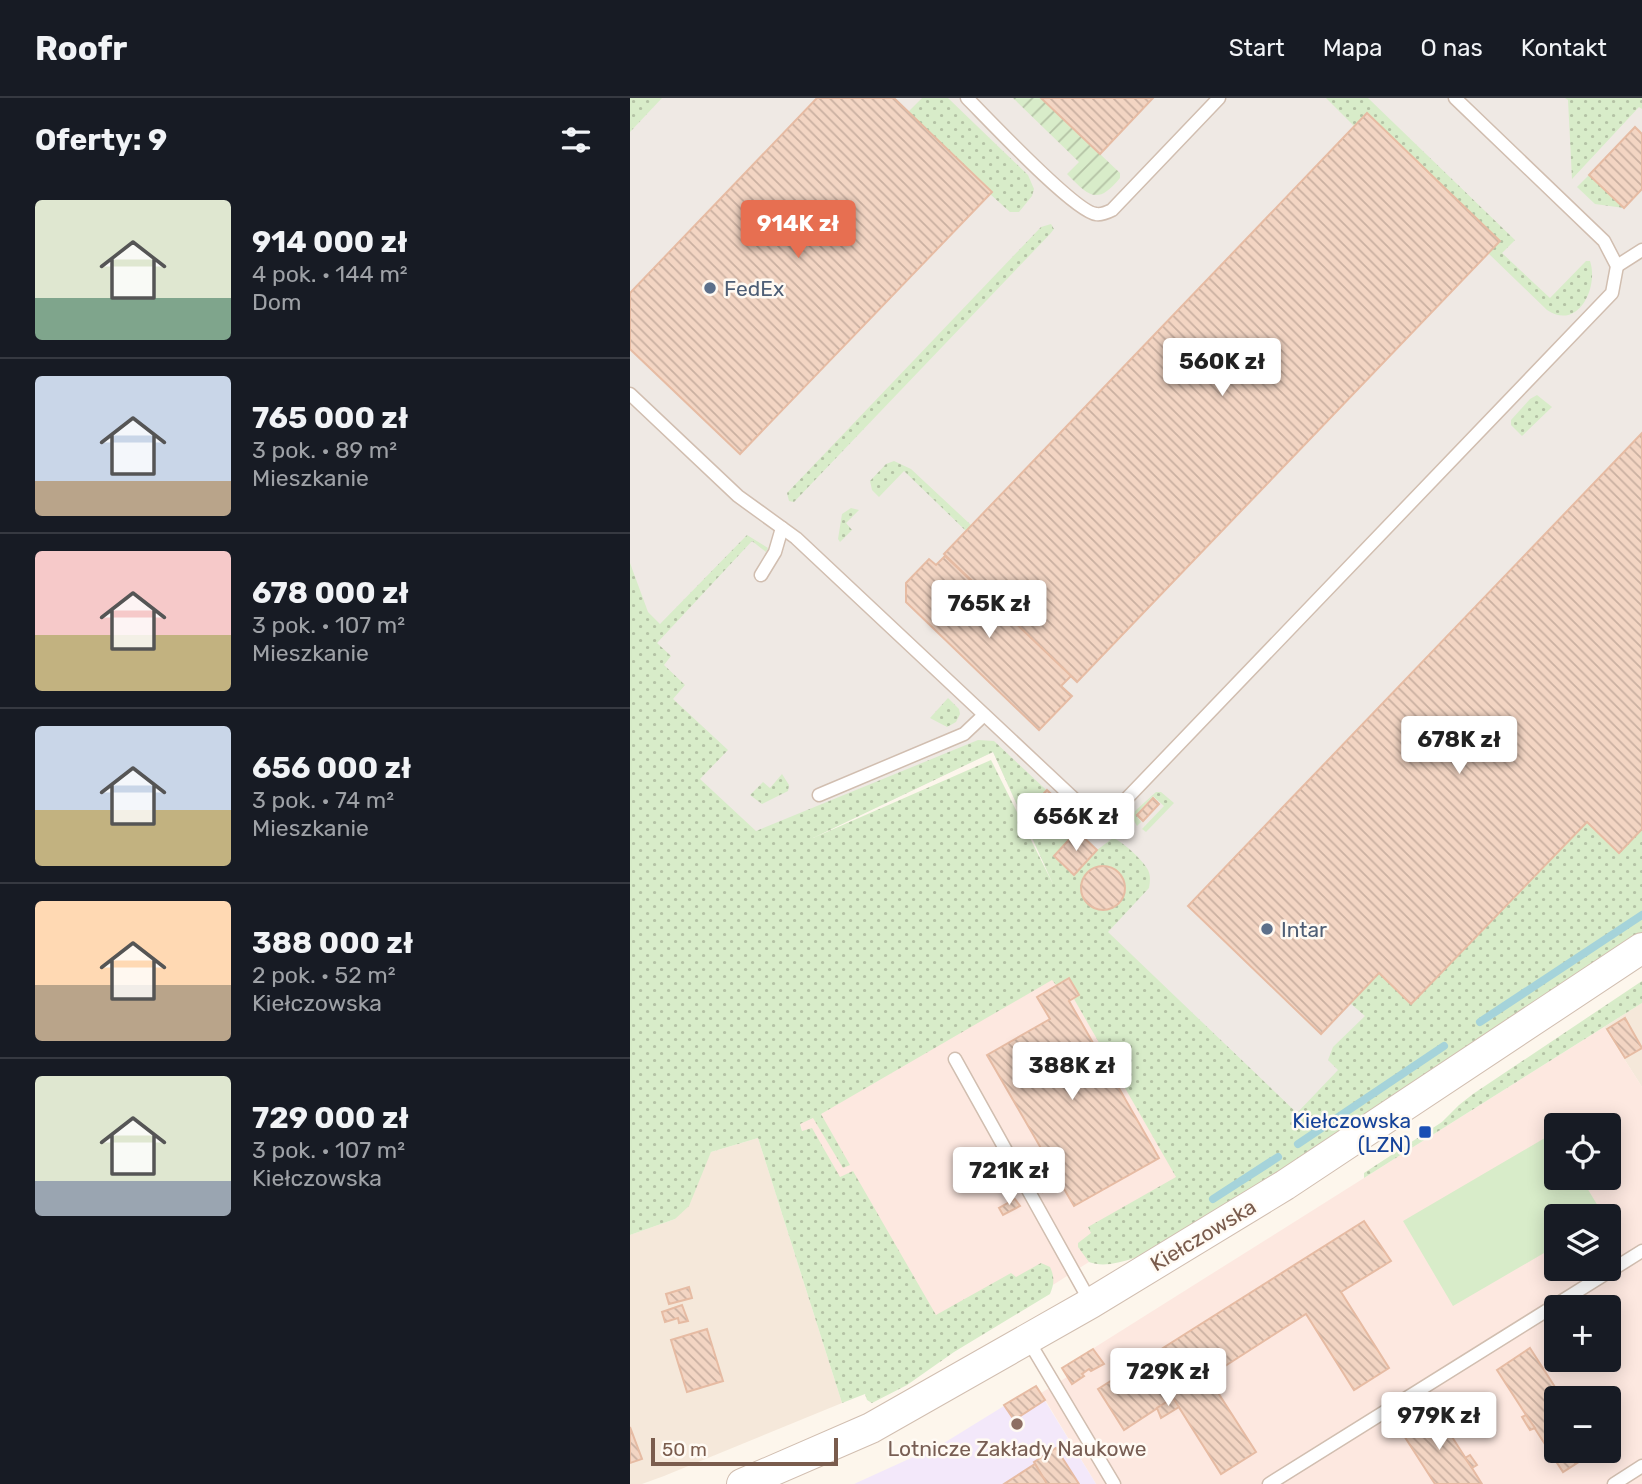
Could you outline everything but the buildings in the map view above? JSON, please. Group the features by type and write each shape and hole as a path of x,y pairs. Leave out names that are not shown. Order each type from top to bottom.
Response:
{"street":[{"name":"Kiełczowska","path":"742,1484 871,1428 1091,1303 1285,1185 1642,948"}],"lane":[{"path":"967,98 1082,209 1097,215 1112,210 1219,98"},
{"path":"630,394 738,496 796,538 1087,811 1109,817 1612,293 1618,266 1604,241 1455,98"},
{"path":"1618,266 1642,250"},
{"path":"761,575 775,552 782,528"},
{"path":"818,795 964,734 984,715"},
{"path":"955,1059 1091,1303"},
{"path":"1269,1484 1642,1251"},
{"path":"1028,1340 1114,1484"},
{"path":"1614,1484 1642,1466"}],"shaded area":[{"path":"630,98 1642,98 1642,885 1189,1185 993,752 778,854 698,877 630,668"},
{"path":"1086,956 1189,1185 1089,1262 993,1323 888,1380 799,1121"},
{"path":"1642,1003 1642,1087 1604,1027"},
{"name":"Lotnicze Zakłady Naukowe","path":"1604,1027 1642,1087 1642,1484 1096,1484 1041,1393 1067,1377 1062,1368"},
{"path":"758,1138 842,1403 664,1476 642,1484 630,1484 630,1235 675,1219 711,1152"},
{"name":"Lotnicze Zakłady Naukowe","path":"1036,1386 1096,1484 854,1484 944,1443"}],"green space":[{"path":"630,98 662,98 630,132"},
{"path":"922,98 948,98 1028,175 1034,189 1032,196 1019,212 1010,212 990,194 992,191 908,112"},
{"path":"1013,98 1041,98 1120,173 1120,178 1099,195 1093,195 1081,188 1067,174 1079,162"},
{"path":"1326,98 1368,98 1515,240 1502,253 1550,298 1586,261 1590,261 1592,271 1589,293 1577,311 1558,315 1547,310 1488,253 1367,113 1354,126"},
{"path":"1565,98 1642,98 1642,109 1639,107 1572,179 1568,100"},
{"path":"1589,175 1624,208 1595,204 1577,187"},
{"path":"1051,224 1054,229 1050,234 794,502 789,501 787,493 1041,227"},
{"path":"1537,395 1552,407 1522,436 1511,425 1511,420"},
{"path":"894,461 911,469 971,525 966,531 904,471 879,497 872,490 870,481 886,464"},
{"path":"851,508 859,510 846,523 852,530 840,542 838,539 842,514"},
{"path":"747,535 768,548 766,552 752,541 657,643 671,656 664,665 685,685 673,699 728,750 700,779 756,831 978,740 994,741 1091,832 1085,838 1097,850 1113,838 1142,862 1150,874 1149,888 1108,932 1297,1113 1338,1070 1328,1060 1333,1047 1365,1016 1350,1003 1379,973 1412,1004 1587,822 1619,853 1642,829 1642,932 1230,1207 1181,1236 1121,1262 1089,1262 1078,1243 1091,1233 1088,1227 1176,1177 1074,999 1079,995 1069,978 1056,985 1052,980 821,1114 850,1165 843,1168 813,1118 800,1124 802,1131 812,1128 840,1177 853,1171 936,1315 1011,1273 1016,1277 1041,1263 1050,1267 1053,1278 1050,1294 954,1352 907,1385 872,1403 867,1400 865,1394 842,1403 758,1138 711,1152 689,1206 675,1219 630,1235 630,563 648,612 660,624","holes":["993,752 1054,886 991,760 813,838"]},
{"path":"948,698 959,709 960,714 956,722 947,727 930,718"},
{"path":"782,774 789,785 788,791 762,804 750,795 763,782 770,788"},
{"path":"1156,792 1161,792 1174,803 1146,832 1142,829 1164,806 1153,796 1136,815 1141,822 1137,826 1133,819 1135,811"},
{"path":"1642,981 1642,1003 1364,1178 1364,1173 1442,1122 1473,1094"},
{"path":"1544,1138 1544,1190 1588,1190 1597,1204 1544,1204 1544,1253 1453,1306 1403,1221"}],"waterway":[{"path":"1480,1022 1642,915"},
{"path":"1298,1144 1444,1046"},
{"path":"1213,1199 1278,1157"}],"place":[{"name":"FedEx","path":"710,288"},
{"name":"Intar","path":"1267,929"},
{"name":"Kiełczowska (LZN)","path":"1425,1132"},
{"name":"Lotnicze Zakłady Naukowe","path":"1017,1424"}]}
